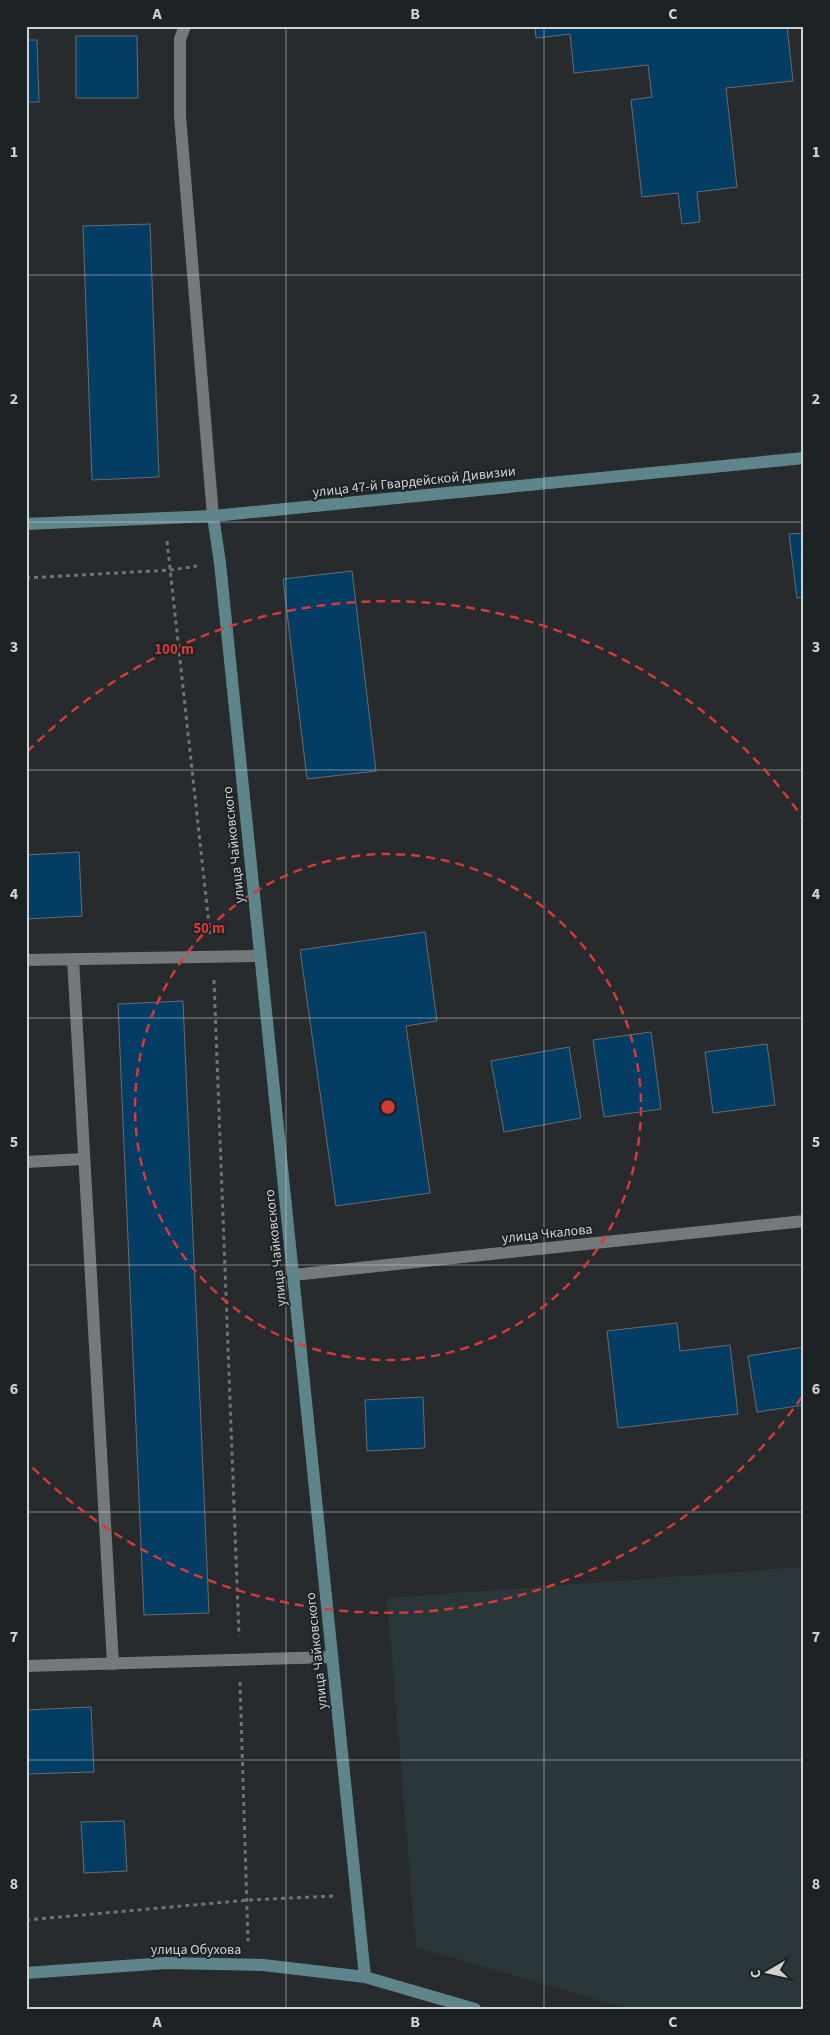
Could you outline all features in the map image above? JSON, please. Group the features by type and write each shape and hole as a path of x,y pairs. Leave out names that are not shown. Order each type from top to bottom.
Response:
{"street":[{"path":"184,26 180,39 180,116 213,516"},
{"name":"улица 47-й Гвардейской Дивизии","path":"26,524 213,516 804,458"},
{"name":"улица Чайковского","path":"213,516 220,563 365,1977"},
{"path":"26,960 260,956"},
{"path":"73,959 113,1664"},
{"path":"26,1162 83,1159"},
{"name":"улица Чкалова","path":"293,1275 804,1221"},
{"path":"26,1666 332,1657"},
{"name":"улица Обухова","path":"26,1972 166,1963 248,1964 365,1977 475,2009"}],"path":[{"path":"164,518 213,957 240,1660 248,1964"},
{"path":"26,578 171,570 220,563"},
{"path":"26,1920 247,1900 357,1895"}],"shaded area":[{"path":"804,1567 804,2009 629,2009 416,1947 387,1598"}],"building":[{"path":"535,26 787,26 793,81 726,88 737,187 697,192 700,222 682,224 678,193 642,197 631,100 652,97 648,65 574,73 570,34 536,38"},
{"path":"76,36 137,36 138,98 76,98"},
{"path":"26,40 37,40 39,102 26,102"},
{"path":"150,224 159,477 92,480 83,226"},
{"path":"804,533 804,597 797,598 789,534"},
{"path":"352,571 376,771 307,779 283,579"},
{"path":"79,852 82,916 26,919 26,855"},
{"path":"425,932 437,1021 406,1026 430,1193 336,1206 300,950"},
{"path":"183,1001 209,1613 144,1615 118,1004"},
{"path":"651,1032 661,1109 604,1117 593,1040"},
{"path":"767,1044 775,1105 713,1113 705,1052"},
{"path":"569,1047 581,1118 504,1132 491,1061"},
{"path":"677,1323 680,1351 730,1345 738,1414 618,1428 607,1331"},
{"path":"804,1347 804,1405 757,1412 748,1356"},
{"path":"423,1397 425,1448 367,1451 365,1400"},
{"path":"91,1707 94,1772 26,1774 26,1710"},
{"path":"124,1821 127,1871 84,1873 81,1822"}]}
